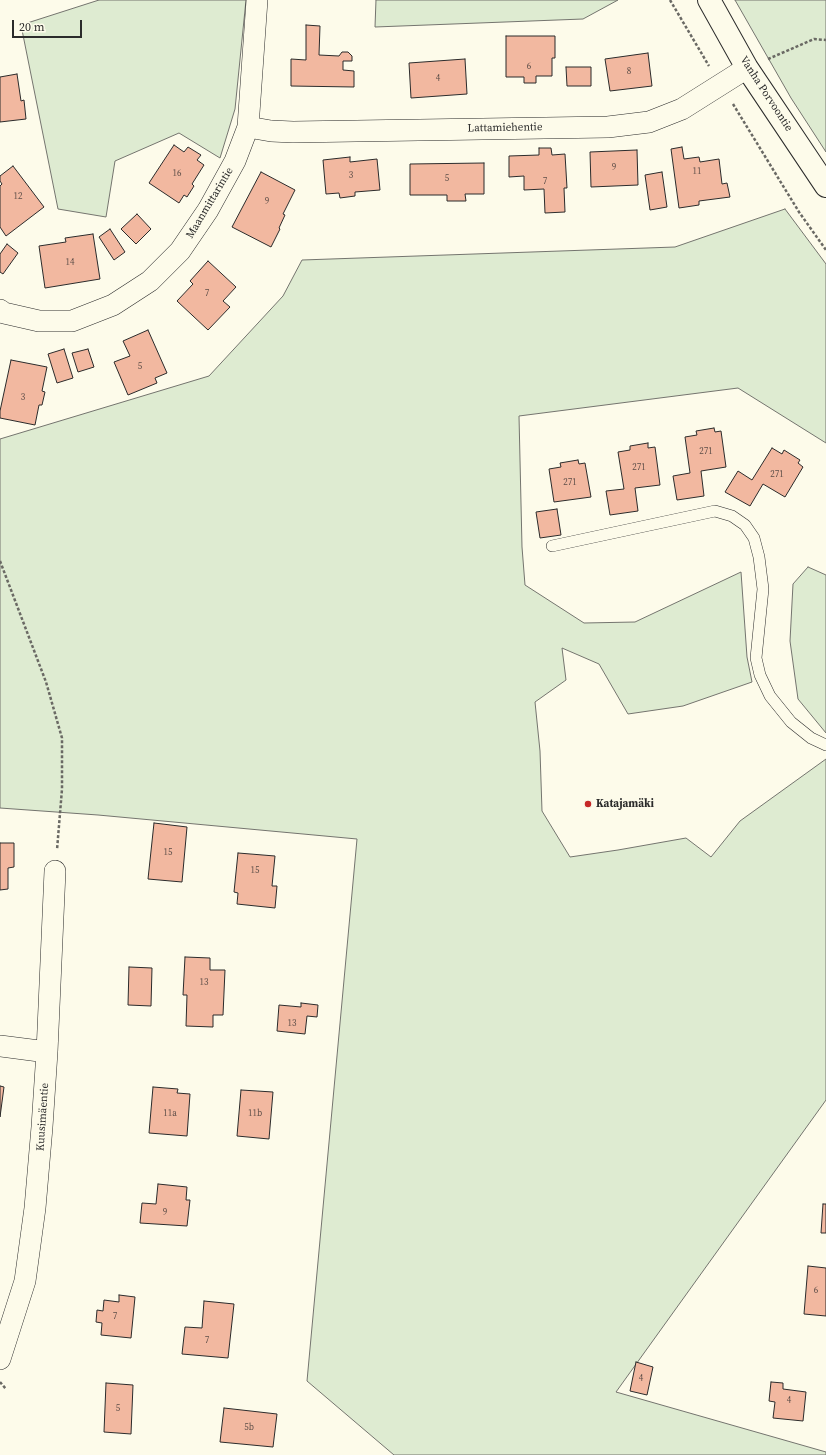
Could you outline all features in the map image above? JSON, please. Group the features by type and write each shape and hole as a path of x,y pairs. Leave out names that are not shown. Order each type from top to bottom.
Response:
{"street":[{"name":"Maanmittarintie","path":"0,310 4,313 39,321 72,321 113,305 150,281 180,251 208,210 235,161 248,126 257,0"},
{"name":"Vanha Porvoontie","path":"710,0 747,68 826,186"},
{"name":"Lattamiehentie","path":"248,126 271,131 293,132 608,127 649,122 682,109 747,68"},
{"name":"Kuusimäentie","path":"0,1360 25,1281 35,1208 48,1052 56,871"},
{"path":"0,1046 48,1052"}],"lane":[{"path":"552,546 716,511 732,516 745,525 754,538 760,557 763,588 756,658 760,675 770,696 791,722 811,738 826,745"}],"path":[{"path":"670,0 713,71"},
{"path":"747,68 814,39 826,40"},
{"path":"731,100 799,212 826,250"},
{"path":"0,561 46,682 62,738 62,789 56,871"},
{"path":"0,1382 6,1388"}],"green space":[{"path":"99,0 246,0 235,109 220,158 179,133 115,161 106,217 58,209 21,25"},
{"path":"376,0 618,0 583,19 375,27"},
{"path":"735,0 826,0 826,152 791,98"},
{"path":"785,209 826,264 826,443 738,388 519,416 522,547 525,585 584,623 635,622 741,572 747,657 752,682 683,706 628,714 599,664 562,648 566,680 535,702 540,751 542,811 570,857 686,838 711,857 740,821 826,759 826,1100 616,1392 826,1452 826,1455 394,1455 307,1381 357,839 98,815 0,808 0,439 209,376 283,296 302,260 675,247"},
{"path":"808,567 826,575 826,733 798,699 790,641 793,584"}],"building":[{"path":"306,25 320,26 319,55 339,56 342,52 348,52 352,56 352,61 343,61 343,70 354,71 354,87 291,86 291,59 306,60"},
{"path":"506,36 555,36 555,58 552,58 552,76 536,76 536,83 524,83 524,77 506,77"},
{"path":"648,53 652,86 610,91 605,59"},
{"path":"465,59 467,94 411,98 409,63"},
{"path":"566,67 591,67 591,86 567,86"},
{"path":"17,74 21,101 24,100 26,119 0,122 0,77"},
{"path":"174,145 184,152 188,147 201,155 197,160 204,165 192,184 194,186 187,197 184,195 179,203 149,183"},
{"path":"682,147 684,159 699,157 700,162 719,159 722,184 727,183 730,197 699,201 699,205 679,208 671,149"},
{"path":"539,148 551,148 552,155 565,154 567,188 564,188 565,212 545,213 544,189 524,190 524,176 509,177 509,156 539,155"},
{"path":"637,150 638,185 591,187 590,152"},
{"path":"350,157 350,162 377,159 380,190 355,192 355,196 340,198 339,193 326,194 323,160"},
{"path":"484,163 484,194 465,194 466,201 447,201 447,195 410,195 410,164"},
{"path":"13,166 44,207 6,236 0,227 0,186 2,184 0,181 0,176"},
{"path":"261,172 295,190 283,214 285,215 279,228 280,229 271,247 232,227"},
{"path":"662,172 667,207 650,210 645,175"},
{"path":"137,214 151,229 136,244 121,229"},
{"path":"110,229 125,252 114,260 99,237"},
{"path":"93,234 100,279 45,288 39,246 66,242 65,238"},
{"path":"7,244 18,253 3,274 0,272 0,254"},
{"path":"208,261 236,287 223,301 230,307 208,330 177,301 193,284 190,281"},
{"path":"148,330 167,373 155,378 157,383 128,395 114,362 130,356 123,341"},
{"path":"64,349 73,378 57,383 48,354"},
{"path":"88,349 94,367 78,372 72,353"},
{"path":"11,360 47,367 42,391 45,392 42,405 39,405 35,425 0,418 0,411"},
{"path":"714,428 715,432 721,431 726,467 701,471 704,496 677,500 673,476 690,473 685,437 697,435 696,431"},
{"path":"648,443 648,448 655,447 660,485 635,488 638,511 610,515 606,491 624,489 618,452 630,450 630,446"},
{"path":"772,448 782,454 784,450 800,460 798,463 803,467 785,497 763,484 750,506 725,492 738,471 752,480"},
{"path":"578,460 579,464 585,463 591,497 554,502 549,469 561,467 560,463"},
{"path":"557,509 561,535 540,538 536,512"},
{"path":"154,823 187,827 182,882 148,879"},
{"path":"0,843 14,843 14,867 8,868 8,889 0,890"},
{"path":"238,853 275,856 272,886 277,886 275,908 237,904 238,893 234,892"},
{"path":"185,957 210,958 210,970 225,970 223,1015 213,1015 213,1027 186,1026 187,995 183,995"},
{"path":"129,967 152,968 151,1006 128,1005"},
{"path":"301,1003 318,1005 317,1017 307,1016 305,1034 277,1031 279,1005 301,1007"},
{"path":"0,1086 4,1087 0,1117"},
{"path":"153,1087 178,1089 177,1093 190,1094 187,1136 149,1133"},
{"path":"241,1090 273,1092 269,1139 237,1136"},
{"path":"158,1184 187,1187 186,1200 190,1200 187,1226 140,1223 142,1203 156,1204"},
{"path":"823,1204 826,1204 826,1233 821,1233"},
{"path":"808,1266 826,1268 826,1316 804,1314"},
{"path":"119,1295 135,1297 131,1338 101,1335 102,1323 96,1322 97,1310 103,1311 104,1300 119,1302"},
{"path":"204,1301 234,1304 228,1358 182,1354 185,1327 202,1328"},
{"path":"636,1362 653,1367 647,1395 630,1391"},
{"path":"771,1382 783,1383 783,1389 806,1392 803,1421 773,1418 775,1402 769,1401"},
{"path":"106,1383 133,1385 131,1434 104,1432"},
{"path":"224,1408 277,1414 273,1447 220,1442"}],"place":[{"name":"Katajamäki","path":"588,804"}]}
